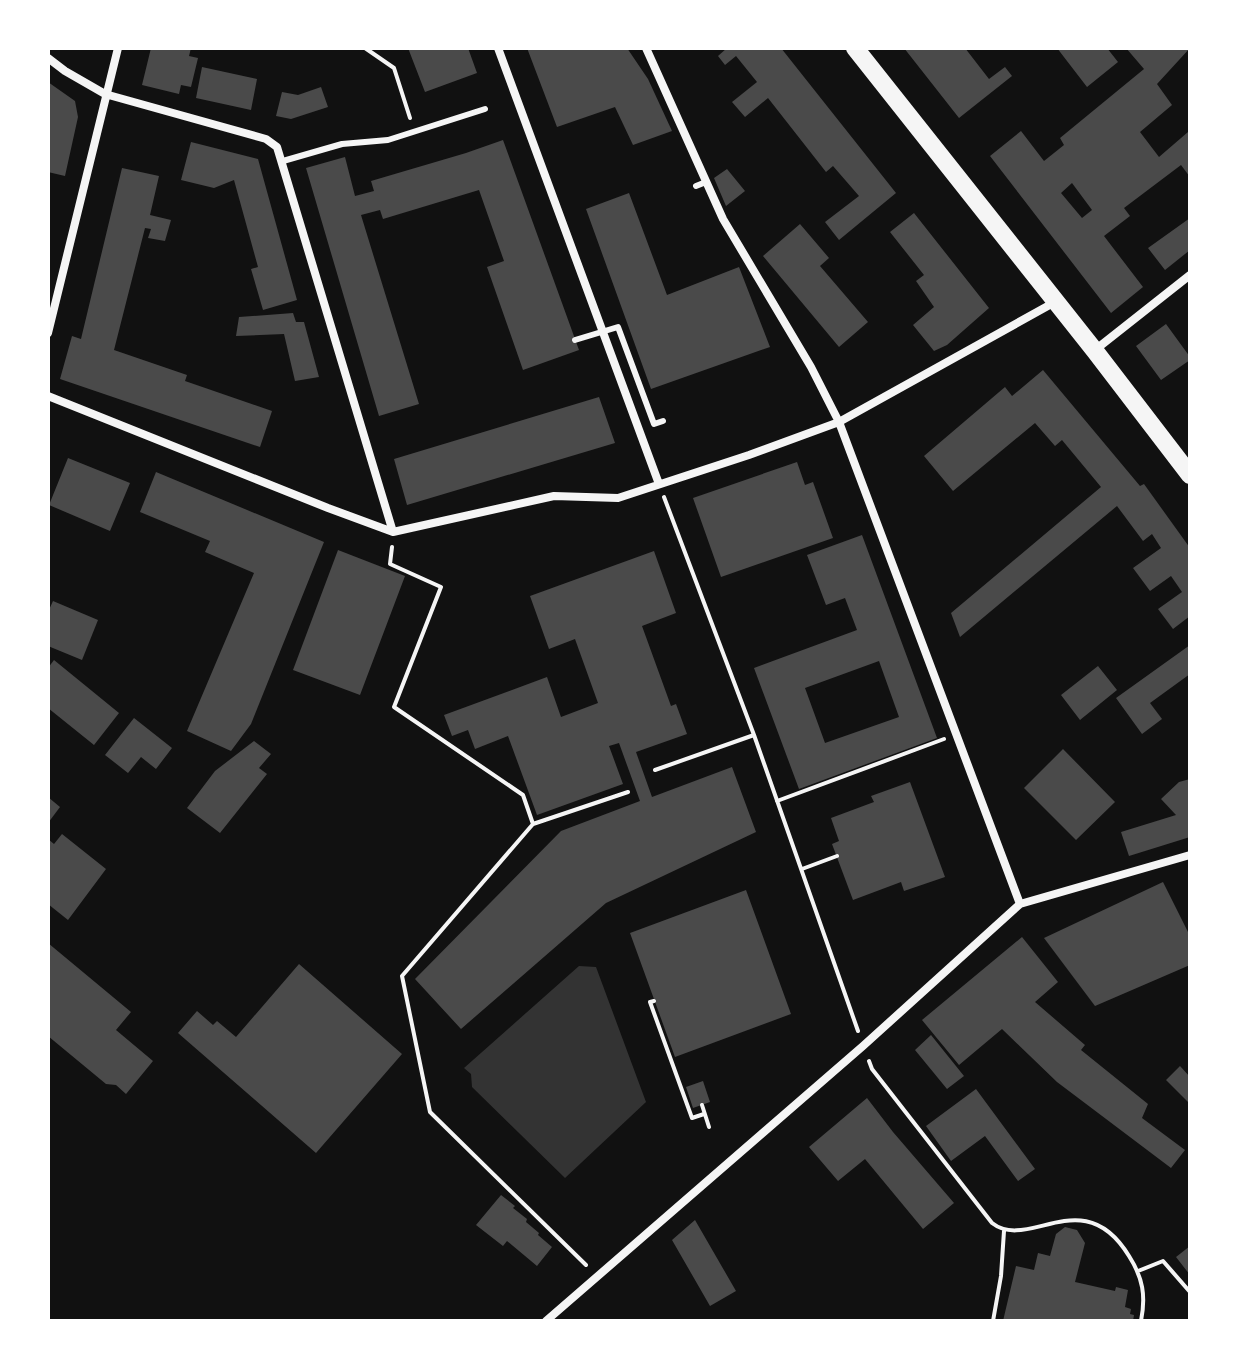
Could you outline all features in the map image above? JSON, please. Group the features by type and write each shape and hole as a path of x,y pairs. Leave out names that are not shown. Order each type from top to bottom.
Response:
{"main road":[{"path":"855,48 1190,475"}],"street":[{"path":"48,333 118,48"},
{"path":"498,48 659,484"},
{"path":"646,48 723,219 811,367 839,422 1020,904"},
{"path":"48,58 105,94 266,139 280,151 393,532"},
{"path":"1095,351 1190,275"},
{"path":"48,396 393,532 554,496 618,498 749,455 839,422 1056,302"},
{"path":"546,1321 863,1046 1020,904 1190,855"}],"lane":[{"path":"283,161 342,144 388,140 485,109"},
{"path":"696,186 706,182"},
{"path":"575,340 618,327 654,424 663,421"}],"path":[{"path":"365,48 394,68 414,131"},
{"path":"659,484 754,735 872,1069 992,1223 1004,1231 1074,1220 1098,1225 1117,1239 1138,1271 1144,1290 1141,1321"},
{"path":"393,532 390,564 441,587 394,707 523,795 533,824"},
{"path":"777,801 956,734"},
{"path":"655,770 754,735"},
{"path":"597,1276 430,1112 402,976 533,824 628,792"},
{"path":"801,869 837,856"},
{"path":"654,1001 650,1002 692,1118 704,1114"},
{"path":"702,1105 709,1127"},
{"path":"993,1321 1001,1276 1004,1231"},
{"path":"1138,1271 1163,1261 1190,1292"}],"shaded area":[{"path":"579,966 596,967 646,1102 565,1178 472,1087 471,1074 464,1068"}],"building":[{"path":"151,48 191,48 189,56 198,58 191,87 181,85 179,94 142,85"},
{"path":"408,48 468,48 477,73 425,92"},
{"path":"527,48 627,48 648,79 672,131 633,145 615,107 557,127"},
{"path":"727,48 781,48 896,193 839,240 825,222 859,196 833,166 826,172 768,98 745,117 732,102 757,82 736,56 725,65 718,56"},
{"path":"904,48 965,48 989,79 1005,67 1012,76 959,118"},
{"path":"1057,48 1107,48 1118,62 1087,87"},
{"path":"1126,48 1190,48 1157,84 1172,105 1140,132 1159,157 1188,132 1190,177 1181,165 1124,208 1130,216 1104,236 1143,287 1111,313 990,156 1021,131 1044,161 1064,145 1060,138 1144,69","holes":["1072,183 1092,210 1082,218 1061,193"]},
{"path":"202,67 257,79 251,110 196,98"},
{"path":"48,82 75,101 78,117 65,176 48,172"},
{"path":"321,87 328,107 291,119 276,116 282,92 298,95"},
{"path":"503,140 579,350 523,370 487,267 504,261 479,190 383,219 380,210 361,215 419,404 379,416 306,168 345,157 355,196 374,191 371,181"},
{"path":"191,142 258,159 297,300 263,310 251,269 258,267 234,180 214,188 181,180"},
{"path":"122,168 159,176 150,215 171,220 165,241 148,238 151,229 145,228 114,350 187,375 185,381 272,411 260,447 60,379 72,336 81,339"},
{"path":"727,169 745,191 726,206 714,178"},
{"path":"629,193 667,295 739,267 770,347 651,389 586,209"},
{"path":"914,213 989,308 947,345 934,351 913,325 934,307 916,281 924,275 890,232"},
{"path":"1190,218 1190,250 1165,270 1148,248"},
{"path":"800,224 829,258 820,266 868,322 839,347 763,256"},
{"path":"293,313 296,322 304,322 319,377 295,381 284,334 236,336 239,317"},
{"path":"1166,324 1190,360 1161,380 1136,346"},
{"path":"1043,370 1140,486 1144,484 1190,548 1190,616 1173,629 1158,609 1182,592 1171,576 1150,591 1133,568 1161,548 1152,534 1143,541 1117,506 960,637 951,613 1101,487 1062,440 1055,446 1035,423 953,491 924,456 1005,387 1012,396"},
{"path":"599,397 615,443 407,505 394,459"},
{"path":"68,458 130,483 110,531 49,505"},
{"path":"797,462 805,485 813,482 833,538 721,577 693,498"},
{"path":"156,472 324,542 251,724 231,751 187,731 254,573 205,552 210,541 140,512"},
{"path":"862,535 937,738 799,789 754,668 857,630 845,598 826,605 807,555","holes":["879,661 899,717 825,743 805,688"]},
{"path":"338,550 405,576 360,695 293,670"},
{"path":"654,551 676,613 642,626 671,706 676,704 687,734 636,752 652,797 732,767 756,832 606,903 461,1029 415,979 561,831 640,801 619,743 609,746 623,784 537,815 508,736 475,749 468,730 452,736 444,715 547,677 561,717 598,703 575,639 549,649 530,596"},
{"path":"53,601 98,620 82,660 48,646 48,612"},
{"path":"1190,645 1190,674 1150,703 1162,719 1142,734 1116,698"},
{"path":"54,660 119,713 94,745 48,708 48,668"},
{"path":"1098,666 1117,690 1080,720 1061,695"},
{"path":"134,718 172,748 156,769 141,757 128,773 105,755"},
{"path":"254,741 271,754 259,768 267,774 220,833 187,808 215,771"},
{"path":"1063,749 1115,802 1076,840 1024,788"},
{"path":"1190,779 1190,837 1129,856 1121,832 1176,815 1161,799 1179,782"},
{"path":"910,782 945,877 904,891 901,882 853,900 832,844 839,841 831,818 874,802 871,796"},
{"path":"48,797 60,807 48,823"},
{"path":"62,834 106,869 68,920 48,904 48,839 54,844"},
{"path":"1163,882 1190,936 1190,965 1095,1006 1044,938"},
{"path":"746,890 791,1014 675,1057 630,933"},
{"path":"1022,937 1058,982 1035,1002 1085,1045 1081,1050 1148,1104 1142,1118 1185,1150 1171,1168 1057,1082 1002,1029 959,1065 922,1020"},
{"path":"48,943 131,1012 116,1030 153,1061 126,1094 116,1085 106,1084 48,1036"},
{"path":"299,964 402,1054 316,1153 178,1033 197,1011 213,1025 217,1021 236,1037"},
{"path":"931,1035 964,1076 947,1089 915,1050"},
{"path":"1180,1066 1190,1077 1190,1104 1166,1080"},
{"path":"703,1081 710,1102 693,1108 686,1087"},
{"path":"976,1089 1035,1169 1018,1181 985,1136 951,1161 926,1126"},
{"path":"867,1098 954,1203 923,1229 865,1159 838,1181 809,1147"},
{"path":"501,1195 552,1247 537,1266 507,1241 503,1246 476,1225"},
{"path":"695,1220 736,1291 710,1306 672,1240"},
{"path":"1065,1227 1077,1230 1085,1243 1075,1282 1115,1291 1116,1287 1128,1290 1125,1307 1131,1309 1133,1321 1003,1321 1016,1266 1034,1270 1038,1253 1050,1256 1056,1234"},
{"path":"1190,1246 1190,1275 1176,1257"}]}
